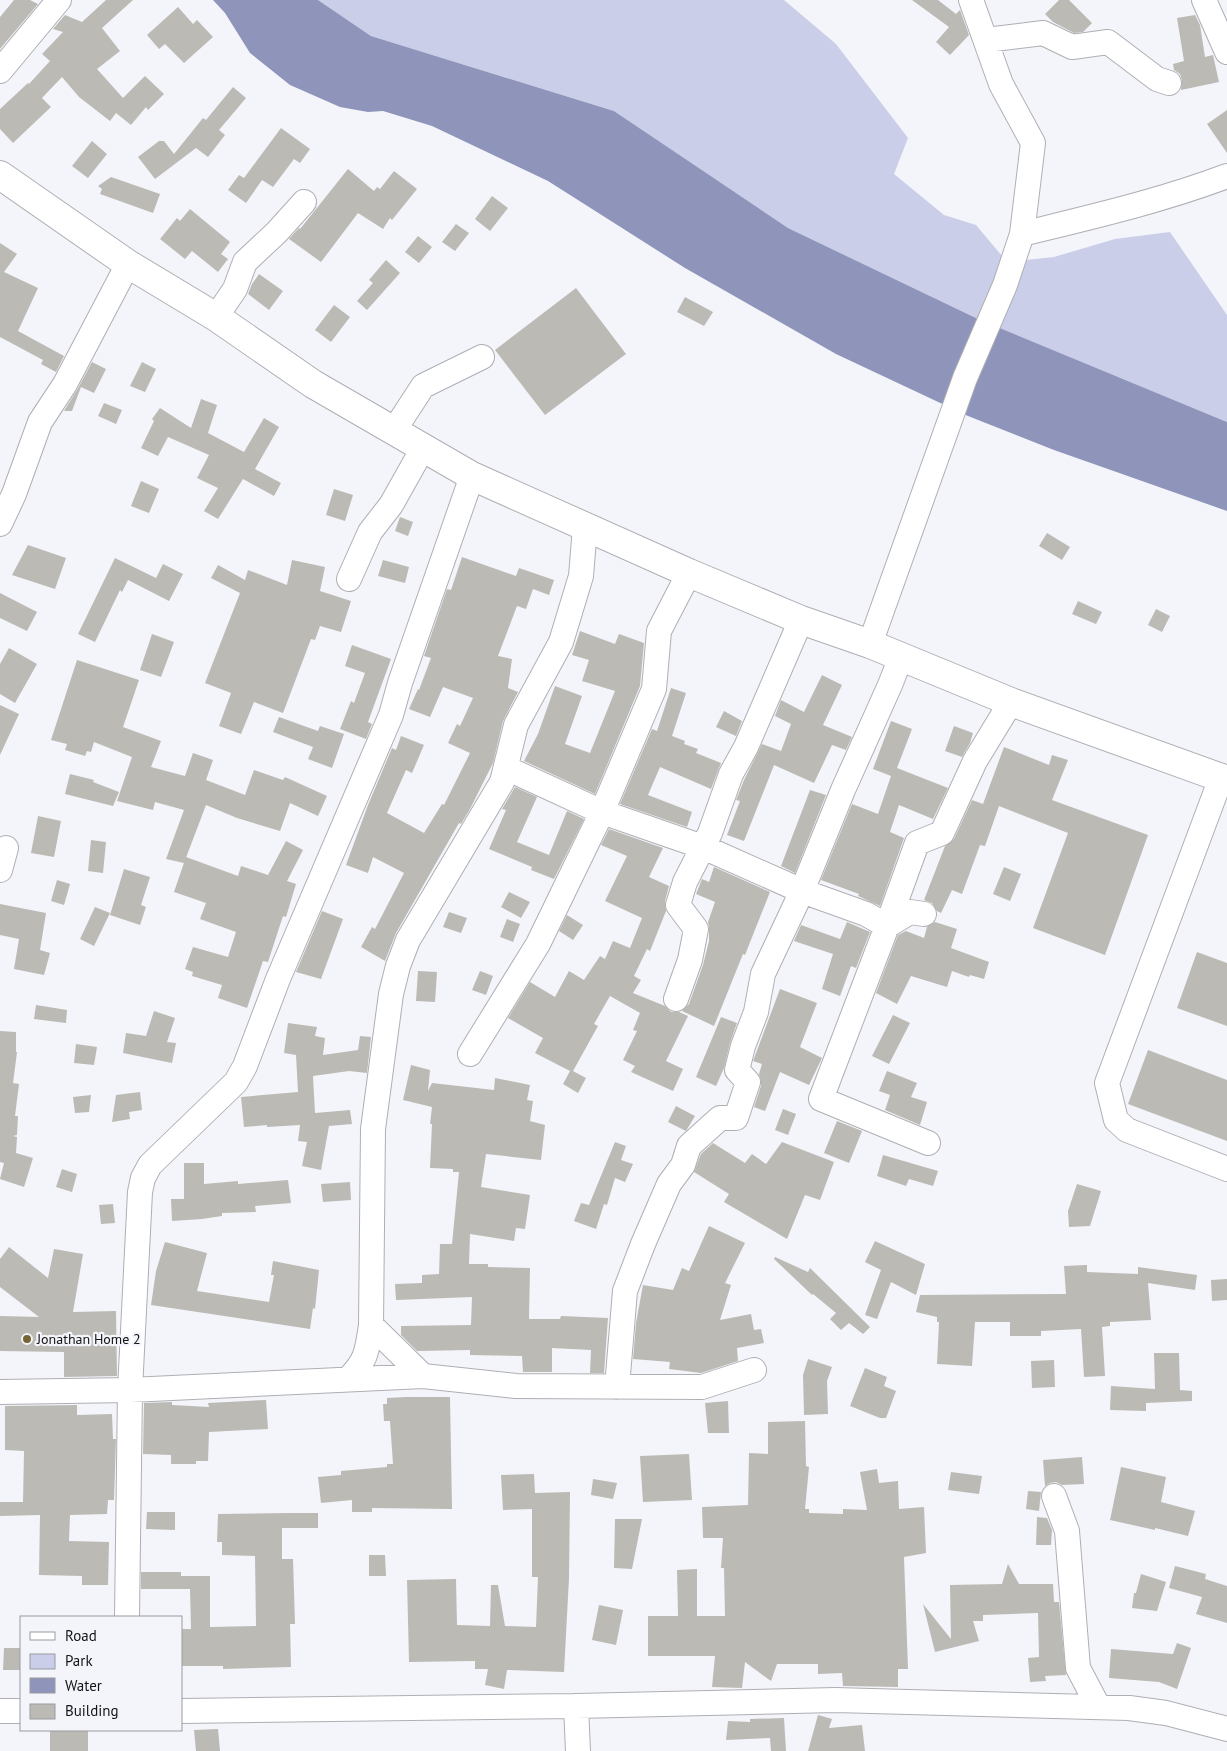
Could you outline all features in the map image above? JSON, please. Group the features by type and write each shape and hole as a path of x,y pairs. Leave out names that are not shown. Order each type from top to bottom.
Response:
{"highway":[{"path":"2,180 128,264 216,317 313,384 472,476 689,573 801,620 870,644 1011,702 1224,779"}],"street":[{"path":"0,71 59,0"},
{"path":"870,644 966,378 1005,285 1022,234 1033,143 1001,84 971,0"},
{"path":"1204,0 1227,52"},
{"path":"986,40 1043,33 1072,47 1108,42 1157,79 1169,83"},
{"path":"1022,234 1197,187 1227,176"},
{"path":"216,317 235,290 244,262 277,232 304,202"},
{"path":"0,524 14,494 40,422 65,384 128,264"},
{"path":"393,432 423,386 482,357"},
{"path":"349,579 370,532 391,505 423,448"},
{"path":"127,1616 130,1390 140,1192 143,1178 150,1164 236,1082 245,1066 278,979 391,715 400,683 472,476"},
{"path":"348,1379 359,1368 367,1354 372,1325 373,1129 391,994 398,966 408,940 502,782 516,725 561,642 581,576 585,527"},
{"path":"470,1054 538,944 602,812 654,688 659,631 689,573"},
{"path":"676,999 690,960 696,929 678,905 684,882 703,848 731,774 746,747 801,620"},
{"path":"617,1387 625,1291 643,1244 669,1184 683,1165 689,1146 720,1118 736,1118 748,1082 738,1070 743,1046 756,1012 763,974 802,891 843,790 901,657"},
{"path":"928,1143 821,1099 917,843 942,833 975,761 1011,702"},
{"path":"506,768 602,812 703,848 802,891 866,914 887,926"},
{"path":"1224,779 1107,1083 1116,1120 1127,1130 1227,1169"},
{"path":"887,926 910,912 924,914"},
{"path":"372,1325 423,1376"},
{"path":"0,1392 130,1390 423,1376 516,1386 702,1387 754,1370"},
{"path":"1054,1496 1066,1531 1078,1668 1098,1706"},
{"path":"182,1711 576,1706 835,1700 1129,1708 1166,1713 1208,1723 1227,1730"},
{"path":"576,1706 578,1751"},
{"path":"0,1711 20,1711"}],"green space":[{"path":"318,0 784,0 836,44 908,138 894,174 944,215 976,225 1007,262 1054,257 1115,239 1170,232 1227,315 1227,422 978,319 788,228 614,111 371,36"}],"water":[{"path":"213,0 318,0 371,36 614,111 788,228 978,319 1227,422 1227,511 1054,450 968,416 836,354 685,268 548,181 432,126 383,111 368,112 340,107 290,85 250,53 225,13"}],"building":[{"path":"14,0 30,0 38,4 0,49 0,17"},
{"path":"106,0 133,0 102,28 120,51 97,69 123,98 145,76 164,94 148,110 146,107 131,125 116,113 110,121 79,97 62,77 42,98 51,107 13,143 0,129 0,109 29,84 50,61 42,54 63,32 53,29 65,15 82,22"},
{"path":"912,0 938,0 956,14 960,10 969,35 950,55 936,42 949,27"},
{"path":"1059,0 1069,0 1092,23 1083,32 1074,33 1053,22 1045,14"},
{"path":"178,7 193,24 197,20 213,37 184,63 165,44 159,49 147,35"},
{"path":"1195,15 1200,25 1205,57 1213,55 1219,82 1181,90 1182,80 1180,74 1174,70 1173,64 1184,61 1177,18"},
{"path":"233,87 246,98 219,130 225,135 208,157 196,148 155,179 138,157 159,141 164,141 174,154 203,118 206,120"},
{"path":"1227,110 1227,153 1207,124"},
{"path":"281,128 310,149 300,163 294,159 273,187 262,180 246,203 228,190 239,175 244,178"},
{"path":"92,141 107,154 88,178 72,166"},
{"path":"348,169 374,191 377,187 380,189 394,171 417,189 392,220 390,218 383,229 358,213 321,262 289,239 300,229"},
{"path":"111,177 160,194 153,213 100,194 102,189 98,186"},
{"path":"492,196 508,208 490,231 475,219"},
{"path":"190,209 230,242 221,254 228,259 218,272 192,251 185,259 160,239 177,218 180,221"},
{"path":"456,224 469,233 455,251 442,242"},
{"path":"418,236 432,247 419,263 405,252"},
{"path":"0,243 17,254 4,272 38,288 18,331 64,356 56,372 41,364 43,360 0,337"},
{"path":"386,260 400,273 367,310 357,301 373,283 369,280"},
{"path":"259,274 283,291 269,310 248,294"},
{"path":"576,288 626,354 545,415 495,350"},
{"path":"685,297 713,312 704,326 677,312"},
{"path":"334,305 350,317 331,342 315,330"},
{"path":"92,362 106,369 94,393 81,387 72,411 64,411 77,390"},
{"path":"142,362 156,369 145,392 130,386"},
{"path":"201,399 217,405 208,433 244,452 264,418 279,427 255,469 281,483 274,496 243,479 218,519 204,511 218,488 197,478 209,455 168,437 158,456 141,448 154,421 152,419 160,408 191,428"},
{"path":"104,403 122,410 116,424 98,416"},
{"path":"141,481 159,489 149,513 131,506"},
{"path":"334,489 353,495 345,521 326,515"},
{"path":"400,517 413,522 408,536 395,531"},
{"path":"1047,533 1070,547 1062,560 1039,546"},
{"path":"28,545 66,558 55,589 12,575"},
{"path":"462,557 516,576 519,568 554,580 549,595 533,589 526,609 517,606 498,656 512,659 508,688 518,692 503,721 493,763 470,809 461,824 459,823 396,933 385,961 361,947 372,927 375,929 404,873 373,857 368,873 346,865 392,748 396,750 401,736 424,745 412,773 406,770 387,813 424,833 442,804 444,805 470,753 448,743 457,724 460,726 473,698 443,687 430,717 409,709 419,690 431,658 424,656 447,589 451,590"},
{"path":"115,558 156,578 163,564 183,574 169,601 128,580 122,592 120,590 95,642 78,634"},
{"path":"292,560 325,567 320,591 351,601 341,632 320,626 315,640 311,639 283,713 254,702 241,734 219,726 231,693 205,683 240,593 211,578 218,565 245,580 248,570 287,585"},
{"path":"383,560 409,567 405,583 378,576"},
{"path":"0,593 37,612 27,631 0,618"},
{"path":"1078,601 1102,612 1096,624 1072,614"},
{"path":"1156,609 1170,616 1162,632 1148,625"},
{"path":"580,631 615,644 619,634 644,643 640,686 595,794 524,761 538,734 555,686 582,696 565,744 590,753 615,691 582,681 589,660 572,655"},
{"path":"152,634 174,642 161,677 140,670"},
{"path":"352,645 391,659 368,722 372,724 366,739 340,729 351,701 354,703 365,673 345,666"},
{"path":"9,648 37,664 15,703 0,694 0,664"},
{"path":"77,660 139,680 123,727 161,741 151,767 185,776 193,753 213,760 206,780 245,795 254,770 283,780 285,777 327,796 318,816 290,803 280,831 237,818 206,805 184,863 166,859 184,810 155,802 153,810 117,801 132,757 94,742 91,752 87,751 85,756 65,750 67,744 51,740"},
{"path":"822,675 842,685 823,725 852,737 846,750 832,745 814,783 774,765 744,841 727,835 740,801 736,800 762,744 781,751 791,724 775,716 781,700 804,712"},
{"path":"671,688 686,693 672,736 685,741 684,744 698,749 696,753 721,763 711,789 660,767 648,795 692,812 687,827 620,804 652,729 657,731"},
{"path":"0,705 19,714 0,755"},
{"path":"724,711 742,721 736,736 716,727"},
{"path":"279,717 318,731 320,726 344,734 332,768 308,759 313,747 273,732"},
{"path":"891,721 912,729 897,768 948,788 933,819 899,805 890,832 904,838 880,906 858,896 859,894 821,880 852,804 878,814 891,776 873,769"},
{"path":"954,726 973,733 962,757 945,751"},
{"path":"1004,747 1049,765 1052,755 1068,760 1052,800 1148,835 1105,955 1033,928 1068,833 999,806 985,846 980,845 962,894 952,890 941,913 937,911 932,903 924,900 945,846 954,839 972,800 983,804"},
{"path":"70,774 94,780 93,782 119,792 113,806 65,794"},
{"path":"515,787 537,797 517,842 549,855 567,811 584,819 554,879 531,870 532,867 489,849 506,810 502,809"},
{"path":"810,790 826,795 795,873 781,866"},
{"path":"38,816 61,821 54,857 31,853"},
{"path":"609,829 663,848 649,877 669,886 665,901 666,911 650,951 647,949 634,976 641,980 633,993 665,1006 671,1012 679,1012 688,1016 666,1061 683,1069 673,1091 631,1072 635,1066 623,1060 637,1031 633,1030 640,1013 610,996 594,1024 598,1026 573,1071 586,1078 578,1093 563,1084 570,1071 535,1053 543,1038 508,1018 530,982 555,997 569,971 584,980 600,956 605,959 613,941 630,948 642,918 605,901 627,856 601,845"},
{"path":"91,840 106,842 103,873 88,871"},
{"path":"286,841 303,850 287,881 296,884 286,917 283,916 268,962 263,961 247,1008 218,998 222,985 192,976 193,972 185,969 193,947 228,957 236,932 200,919 206,903 174,892 186,857 238,876 241,866 268,875"},
{"path":"714,867 770,892 714,1026 682,1011 689,1004 703,965 709,941 708,922 715,902 696,894 702,879 709,882"},
{"path":"1004,867 1021,874 1010,901 993,894"},
{"path":"124,869 150,877 141,905 146,907 140,925 110,915"},
{"path":"57,880 70,884 64,905 51,901"},
{"path":"509,892 530,902 521,918 501,907"},
{"path":"0,904 46,913 40,950 50,953 44,975 14,969 19,939 0,935"},
{"path":"95,907 110,913 94,946 80,939"},
{"path":"322,911 343,919 321,979 296,972"},
{"path":"449,912 467,918 461,933 443,927"},
{"path":"567,915 583,925 573,940 559,931"},
{"path":"507,919 520,924 513,942 500,937"},
{"path":"847,922 870,932 856,968 851,966 840,996 822,989 833,954 794,941 801,925 840,939"},
{"path":"935,922 957,929 951,948 989,962 984,979 970,975 969,977 952,971 947,987 911,976 897,1004 876,993 898,935 906,931 924,938 927,927"},
{"path":"1197,952 1227,963 1227,1026 1177,1008"},
{"path":"418,971 437,972 435,1002 416,1001"},
{"path":"480,971 493,976 486,995 472,990"},
{"path":"780,989 817,1003 800,1047 822,1058 809,1085 780,1072 765,1111 754,1107 761,1086 759,1074 762,1064 753,1061"},
{"path":"36,1005 67,1010 66,1023 34,1019"},
{"path":"154,1011 175,1018 167,1042 176,1043 172,1063 123,1053 126,1033 146,1036"},
{"path":"893,1015 910,1023 889,1064 872,1056"},
{"path":"721,1017 737,1023 724,1068 716,1086 696,1077"},
{"path":"288,1023 317,1027 315,1036 325,1038 323,1055 358,1050 360,1036 371,1037 367,1073 349,1071 313,1076 315,1113 350,1110 352,1124 329,1126 321,1170 302,1166 307,1142 298,1141 300,1125 244,1127 241,1097 298,1092 296,1055 284,1053"},
{"path":"0,1031 16,1032 17,1052 13,1083 19,1084 15,1116 18,1116 17,1135 13,1136 17,1137 16,1153 33,1158 24,1187 0,1179 4,1163 0,1162"},
{"path":"76,1044 97,1047 94,1065 74,1063"},
{"path":"1148,1050 1227,1080 1227,1141 1128,1104"},
{"path":"411,1065 430,1070 428,1091 432,1083 494,1090 495,1078 530,1085 527,1100 533,1101 530,1121 545,1125 541,1160 486,1154 481,1187 530,1195 525,1229 516,1228 514,1241 470,1234 469,1264 488,1264 488,1267 530,1268 529,1319 560,1319 561,1316 608,1318 604,1373 590,1373 591,1350 552,1348 552,1372 523,1372 522,1356 470,1355 470,1350 417,1351 401,1335 401,1326 471,1325 472,1297 396,1300 395,1284 422,1283 422,1275 439,1274 440,1244 452,1244 459,1172 453,1172 453,1169 430,1168 432,1107 403,1100"},
{"path":"887,1071 917,1083 911,1097 927,1102 920,1125 885,1110 890,1095 879,1091"},
{"path":"140,1092 142,1110 129,1112 130,1119 112,1122 116,1095"},
{"path":"91,1095 89,1112 75,1113 73,1097"},
{"path":"676,1106 695,1116 686,1131 668,1122"},
{"path":"783,1109 796,1114 788,1135 775,1130"},
{"path":"837,1121 862,1131 849,1163 824,1153"},
{"path":"615,1142 626,1146 621,1160 633,1164 625,1182 615,1178 607,1205 604,1204 596,1229 574,1221 581,1203 589,1205"},
{"path":"782,1142 834,1162 820,1200 805,1195 787,1239 724,1202 729,1194 694,1172 701,1154 713,1143 745,1163 752,1154 766,1164"},
{"path":"883,1155 938,1171 933,1186 909,1179 906,1186 877,1176"},
{"path":"184,1163 204,1163 204,1184 238,1181 238,1184 288,1180 291,1203 255,1206 256,1212 222,1213 222,1216 172,1221 171,1199 184,1199"},
{"path":"62,1169 77,1174 72,1192 56,1187"},
{"path":"350,1182 351,1200 323,1202 321,1184"},
{"path":"1077,1184 1101,1191 1090,1226 1069,1227 1068,1211"},
{"path":"113,1204 115,1223 101,1224 99,1205"},
{"path":"709,1226 745,1243 725,1283 731,1285 720,1320 751,1314 754,1330 761,1329 764,1343 737,1348 738,1361 701,1373 669,1369 670,1362 633,1359 636,1323 643,1285 673,1290 682,1268 689,1271"},
{"path":"875,1241 925,1264 916,1295 891,1282 877,1319 865,1315 881,1270 865,1262"},
{"path":"165,1242 207,1253 197,1291 269,1302 274,1275 271,1275 273,1261 319,1270 315,1309 313,1308 310,1329 151,1305 156,1271"},
{"path":"9,1247 48,1278 54,1249 83,1254 73,1312 116,1311 117,1376 64,1377 64,1352 0,1351 0,1316 39,1317 0,1287 0,1259"},
{"path":"775,1257 808,1272 810,1268 870,1327 863,1334 849,1323 841,1330 830,1319 836,1313 812,1295 774,1259"},
{"path":"1087,1265 1087,1272 1138,1274 1138,1267 1197,1275 1195,1290 1148,1283 1151,1320 1110,1322 1110,1326 1102,1327 1105,1376 1084,1377 1081,1329 1041,1331 1041,1336 1010,1336 1010,1322 975,1322 972,1366 937,1364 939,1322 937,1322 937,1317 916,1312 920,1295 1066,1294 1064,1266"},
{"path":"1227,1279 1227,1300 1212,1301 1211,1280"},
{"path":"1154,1353 1179,1353 1180,1390 1192,1391 1192,1401 1146,1403 1146,1411 1110,1410 1111,1386 1155,1389"},
{"path":"808,1359 832,1367 827,1381 828,1414 804,1415 803,1375"},
{"path":"1054,1360 1055,1387 1032,1388 1031,1361"},
{"path":"865,1368 887,1377 884,1386 896,1391 886,1418 880,1418 850,1406"},
{"path":"450,1397 452,1509 372,1508 372,1512 352,1512 352,1500 321,1503 318,1477 341,1475 341,1471 387,1467 387,1464 393,1464 390,1421 384,1421 383,1404 387,1404 387,1398"},
{"path":"266,1400 268,1429 209,1432 208,1461 196,1461 196,1464 171,1464 171,1455 143,1454 144,1403 172,1402 172,1405 209,1407 208,1403"},
{"path":"728,1401 729,1433 708,1433 705,1403"},
{"path":"77,1405 77,1415 112,1414 113,1439 116,1439 114,1500 108,1500 107,1514 70,1515 69,1541 109,1542 108,1585 82,1585 82,1576 39,1575 40,1515 0,1516 0,1502 23,1502 24,1451 5,1450 5,1406"},
{"path":"805,1421 806,1466 809,1467 805,1509 809,1509 809,1513 843,1514 843,1509 867,1510 860,1472 877,1469 879,1483 898,1481 899,1509 924,1507 926,1553 904,1557 908,1669 898,1669 898,1687 843,1686 842,1673 818,1674 818,1664 777,1664 771,1681 745,1662 742,1688 712,1687 715,1656 648,1656 648,1616 678,1616 677,1570 697,1569 697,1616 725,1616 724,1568 721,1568 723,1538 703,1538 702,1507 748,1505 749,1453 768,1454 768,1422"},
{"path":"689,1454 692,1500 643,1502 640,1456"},
{"path":"1082,1457 1084,1484 1062,1485 1056,1482 1045,1486 1043,1460"},
{"path":"1121,1467 1166,1477 1161,1502 1195,1511 1188,1536 1110,1520"},
{"path":"951,1472 982,1476 979,1494 948,1490"},
{"path":"534,1474 535,1493 570,1492 569,1578 564,1672 507,1670 504,1689 485,1685 488,1669 475,1669 475,1661 409,1662 407,1580 456,1579 457,1625 490,1626 491,1585 498,1585 505,1626 536,1627 538,1577 532,1577 532,1509 503,1510 501,1475"},
{"path":"593,1479 617,1483 613,1499 591,1495"},
{"path":"1028,1491 1041,1492 1039,1511 1026,1509"},
{"path":"147,1512 175,1512 175,1530 146,1529"},
{"path":"318,1513 318,1528 282,1528 282,1559 293,1559 295,1624 290,1624 291,1667 223,1669 223,1666 182,1666 182,1629 191,1629 190,1589 141,1589 141,1572 181,1572 181,1576 210,1576 210,1627 256,1626 255,1556 222,1555 222,1542 217,1542 218,1514"},
{"path":"1037,1517 1047,1518 1052,1530 1051,1545 1036,1545"},
{"path":"615,1519 642,1519 632,1569 614,1568"},
{"path":"369,1555 385,1555 386,1576 369,1576"},
{"path":"1008,1564 1019,1584 1053,1584 1054,1602 1059,1602 1066,1675 1045,1676 1046,1681 1030,1682 1028,1658 1039,1657 1038,1613 983,1615 983,1621 973,1621 979,1641 935,1652 923,1604 951,1639 950,1585 1002,1584"},
{"path":"1175,1566 1206,1574 1205,1579 1227,1586 1227,1623 1196,1614 1202,1597 1169,1588"},
{"path":"1141,1574 1166,1582 1157,1611 1132,1608 1134,1593 1136,1593"},
{"path":"599,1605 623,1610 616,1645 592,1640"},
{"path":"1177,1643 1191,1648 1177,1689 1159,1682 1109,1678 1111,1649 1173,1654"},
{"path":"4,1648 20,1648 20,1670 3,1670"},
{"path":"818,1715 832,1719 829,1728 862,1725 865,1751 808,1751"},
{"path":"784,1718 786,1751 771,1751 770,1738 726,1740 728,1721 750,1722 750,1719"},
{"path":"218,1729 220,1751 196,1751 194,1730"},
{"path":"50,1731 88,1731 88,1751 50,1751"}],"place":[{"name":"Jonathan Home 2","path":"27,1339"}]}
